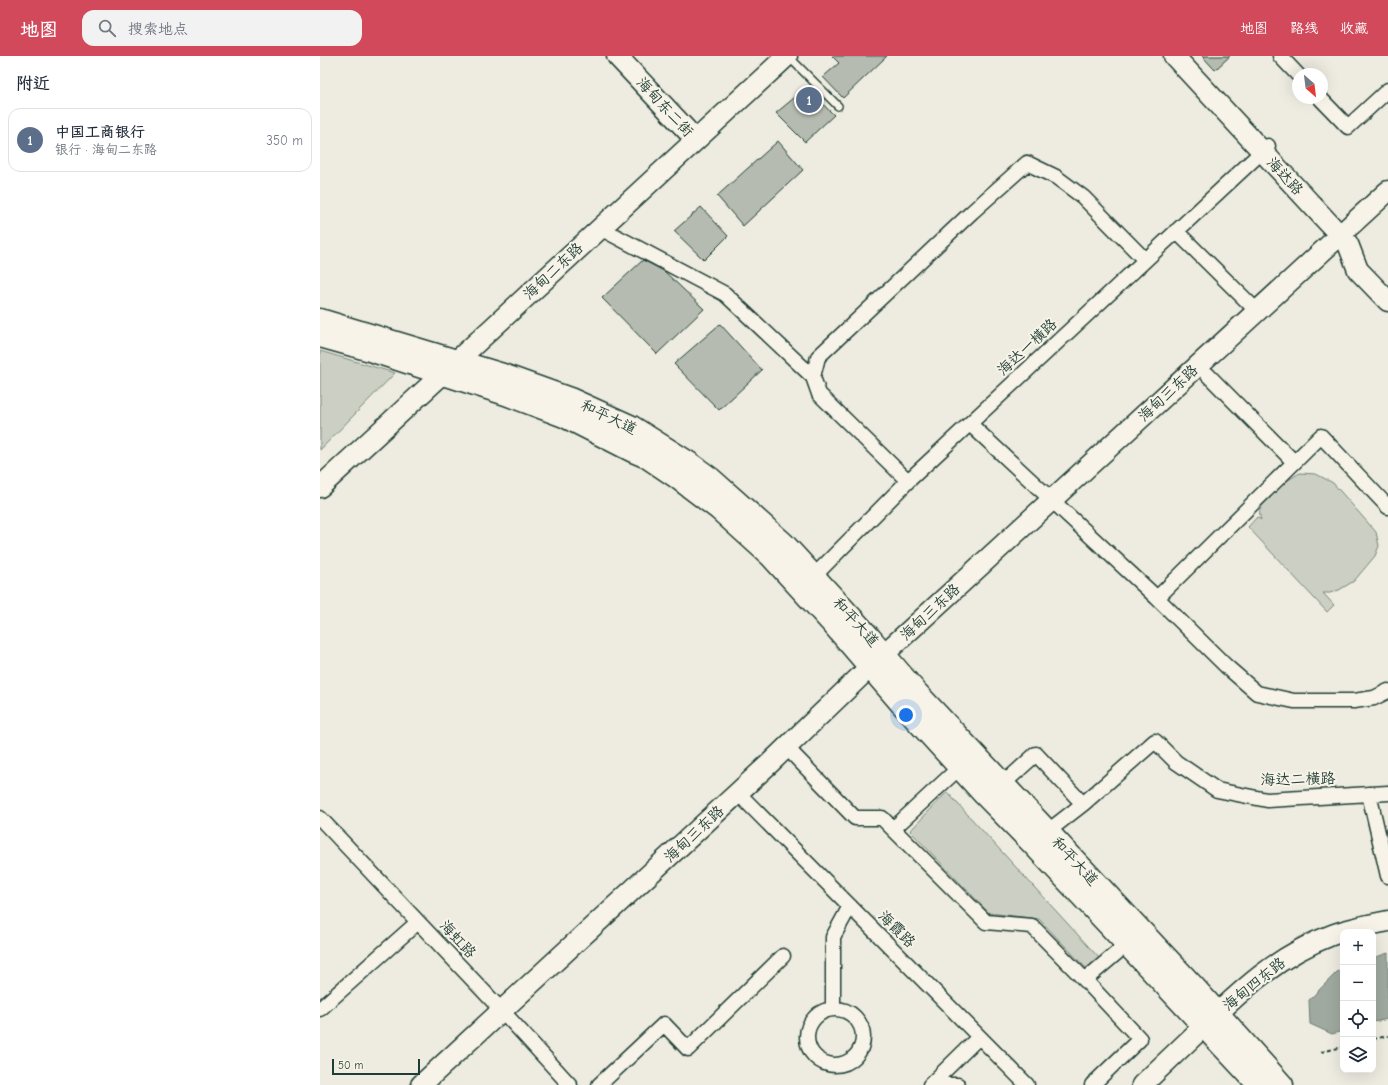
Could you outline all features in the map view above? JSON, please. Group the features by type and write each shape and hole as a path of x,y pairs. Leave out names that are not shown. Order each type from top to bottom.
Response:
{"main road":[{"name":"海甸东二街","path":"617,56 695,136"},
{"name":"海甸东二街","path":"625,56 695,136"},
{"name":"海甸二东路","path":"320,471 444,365 600,228 776,56"},
{"name":"海甸二东路","path":"320,487 524,288 787,56"},
{"name":"海达路","path":"1174,56 1265,148"},
{"name":"海达路","path":"1184,56 1388,284"},
{"name":"海甸三东路","path":"1057,504 1257,311 1347,237 1388,191"},
{"path":"431,1085 504,1013 815,730 830,720 882,665 1057,504 1207,374 1347,237 1388,207"},
{"name":"海达路","path":"1347,237 1358,270 1388,301"},
{"name":"和平大道","path":"320,320 444,365 564,416 647,457 719,509 771,556 882,665 916,692 1194,987 1214,1024 1259,1085"},
{"name":"和平大道","path":"320,336 542,388 632,427 689,462 721,487 777,536 814,576 882,665 901,703 1128,944 1282,1085"},
{"name":"海甸三东路","path":"421,1085 504,1013 769,764 882,665"},
{"name":"海甸四东路","path":"1156,1085 1256,979 1292,954 1333,934 1353,928 1388,921"},
{"path":"1376,935 1388,933"},
{"name":"海甸四东路","path":"1142,1085 1214,1024 1278,976 1310,958 1340,945"}],"street":[{"path":"1280,56 1292,69"},
{"path":"1326,104 1348,127 1388,90"},
{"name":"海达一横路","path":"814,576 908,481 1265,148"},
{"path":"813,377 818,357 1027,162 1056,177 1083,198 1145,260"},
{"path":"600,228 725,294 813,377 819,394 908,481"},
{"path":"1176,231 1257,311"},
{"path":"1207,374 1294,462"},
{"path":"970,424 1157,598 1226,666 1257,693 1294,701 1354,701 1374,698 1388,690"},
{"path":"1157,598 1321,436 1388,507"},
{"name":"海达二横路","path":"1083,804 1155,741 1176,762 1217,790 1266,800 1388,793"},
{"path":"791,752 855,818 882,818 986,922 1032,926 1140,1039 1092,1085"},
{"path":"1003,784 1036,754 1083,804 1047,832"},
{"path":"893,829 960,767"},
{"path":"1369,794 1388,876"},
{"name":"海霞路","path":"742,797 1027,1085"},
{"name":"海虹路","path":"320,818 570,1085"},
{"path":"833,1009 833,937 850,906"},
{"path":"320,1009 418,922"},
{"path":"1085,980 1128,944"},
{"path":"599,1085 664,1024 688,1049 783,956"},
{"path":"931,1084 979,1037"},
{"path":"931,1084 958,1085"}],"lane":[{"path":"787,56 838,106"}],"path":[{"path":"1376,1038 1388,1036"},
{"path":"1321,1052 1340,1048"}],"shaded area":[{"path":"320,351 395,373 320,450"},
{"path":"1300,473 1316,474 1333,483 1376,532 1379,546 1375,556 1354,581 1339,590 1330,593 1323,593 1334,605 1327,612 1248,527 1257,517 1261,520 1260,510 1266,499 1283,484"},
{"path":"947,792 1100,959 1088,970 1039,919 989,913 910,831"},
{"path":"1388,953 1388,1019 1376,1021 1376,965 1376,957"},
{"path":"1340,969 1340,1032 1332,1034 1310,1024 1309,1000"}],"building":[{"path":"832,56 887,56 843,98 823,77 839,63"},
{"path":"1202,56 1230,56 1215,70"},
{"path":"806,88 834,115 805,142 776,113"},
{"path":"778,141 803,170 743,226 717,196"},
{"path":"701,207 728,236 704,260 674,231"},
{"path":"643,260 664,271 704,309 657,354 602,298"},
{"path":"720,324 762,370 719,410 674,364"}],"place":[{"name":"中国工商银行","path":"809,100"}]}
